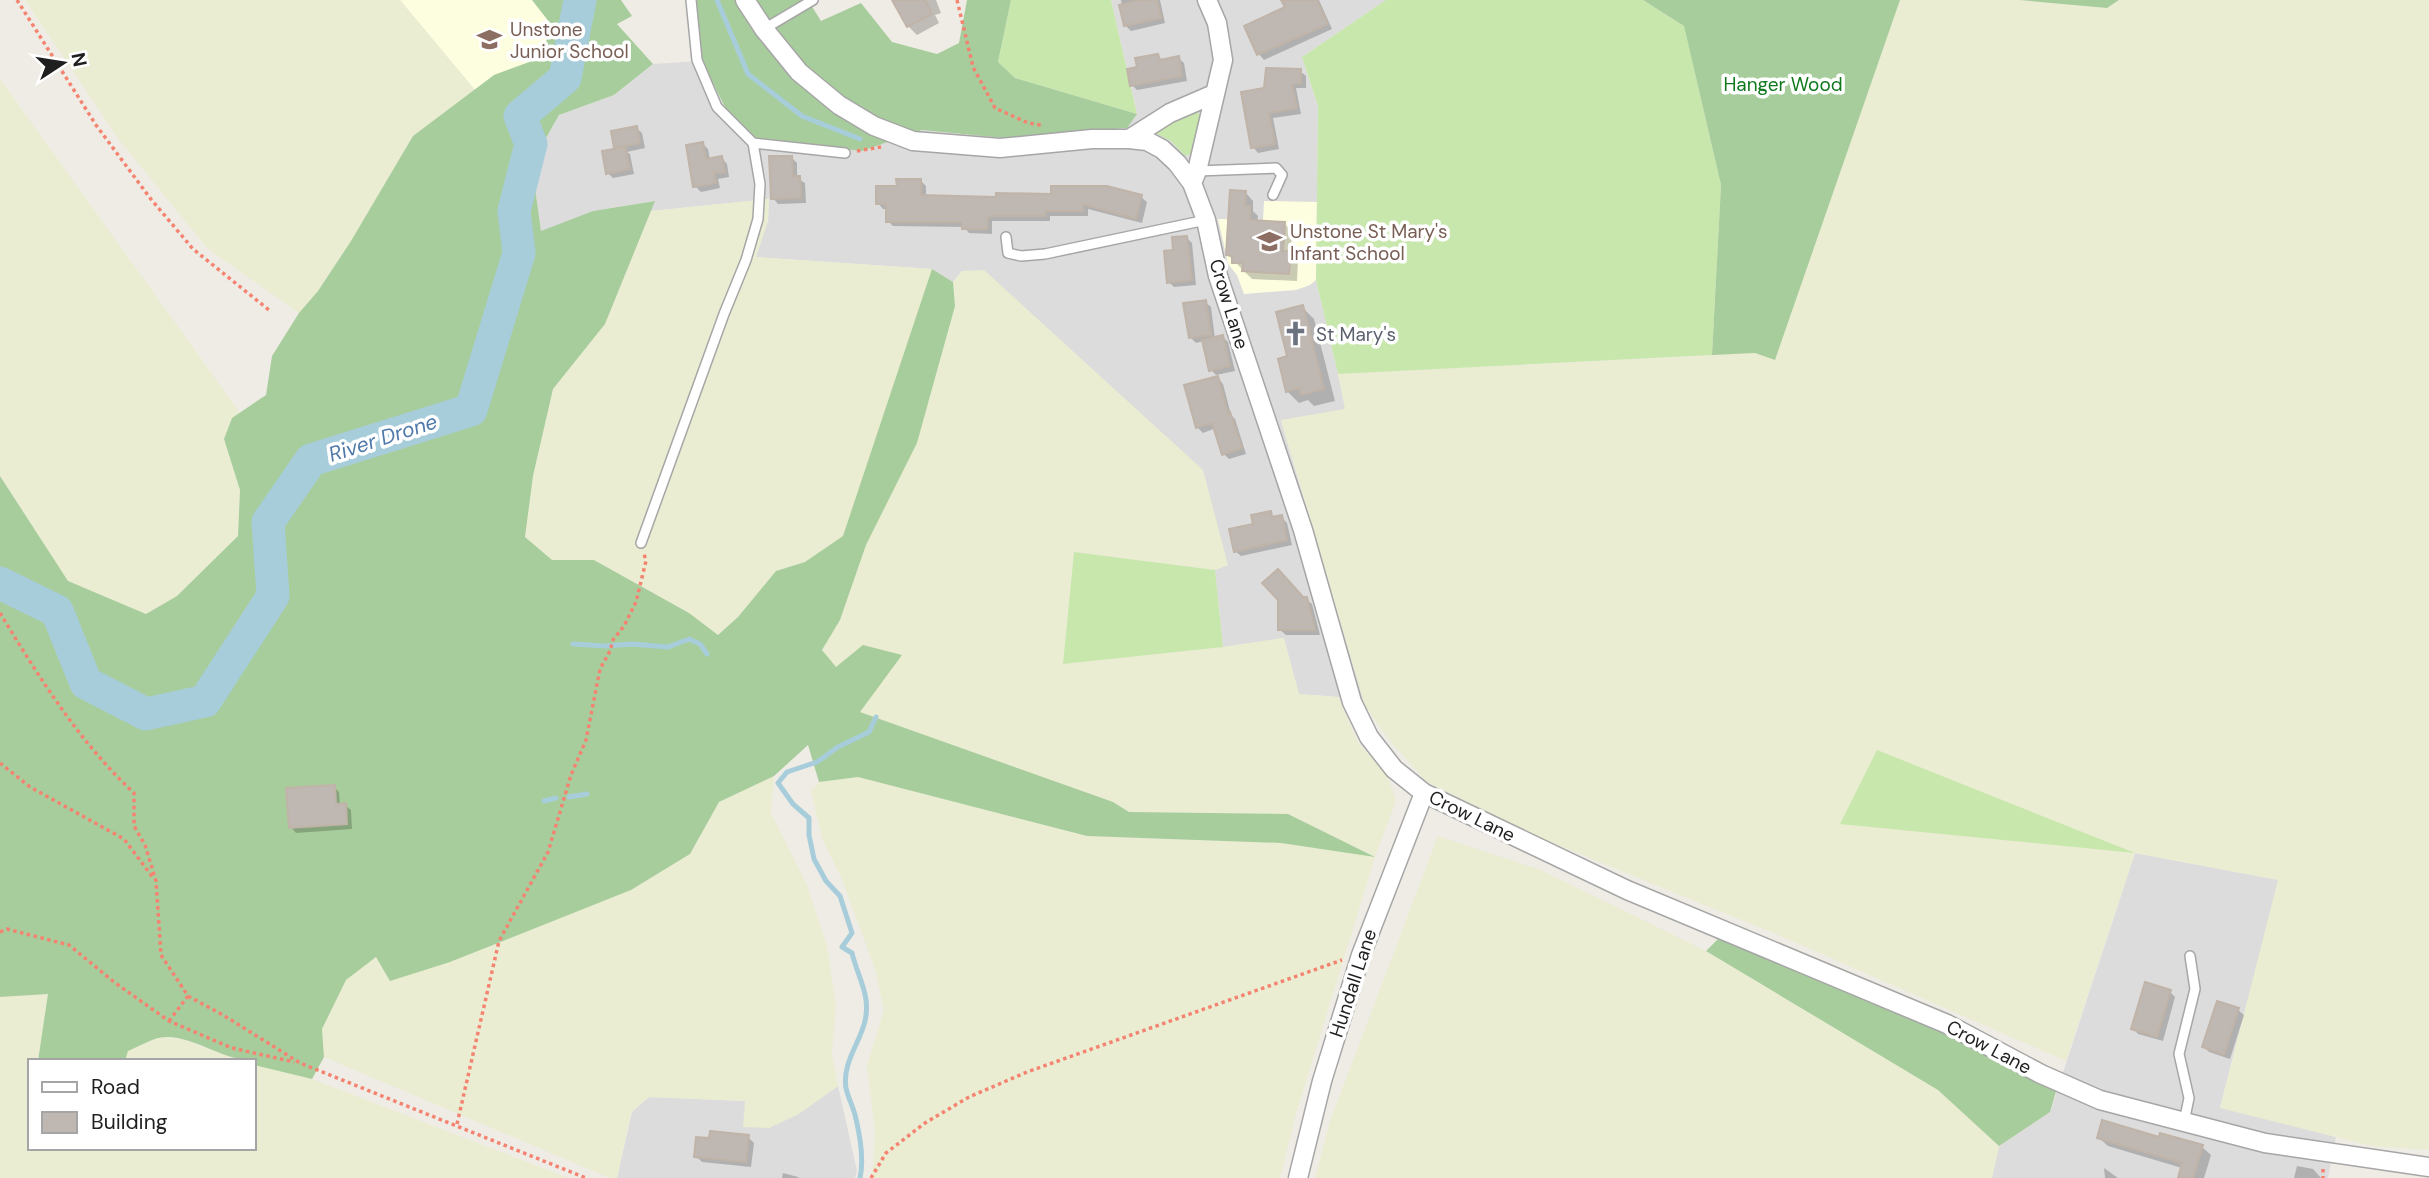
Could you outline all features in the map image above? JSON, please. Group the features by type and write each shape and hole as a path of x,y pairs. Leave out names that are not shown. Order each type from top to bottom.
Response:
{"street":[{"name":"Crow Lane","path":"745,0 764,29 799,72 839,105 874,126 913,141 1000,148 1093,139 1147,141 1162,149 1194,177 1218,276 1303,530 1352,702 1369,737 1394,769 1424,793 1627,890 1947,1024 2072,1089 2100,1100 2264,1143 2429,1167"},
{"path":"1194,177 1223,60 1217,23 1207,0"},
{"path":"1129,139 1170,113 1214,94"},
{"name":"Hundall Lane","path":"1298,1178 1322,1081 1361,955 1424,793"}],"lane":[{"path":"641,543 746,260 758,219 760,184 753,143 717,107 697,60 691,0"},
{"path":"764,29 813,0"},
{"path":"753,143 845,153"},
{"path":"1194,177 1276,168 1282,175 1273,195"},
{"path":"1006,237 1008,253 1021,256 1090,246 1206,220"},
{"path":"2184,1122 2189,1098 2179,1054 2195,989 2190,956"}],"path":[{"path":"17,0 96,125 150,198 193,249 269,310"},
{"path":"957,0 973,67 995,108 1028,123 1050,125"},
{"path":"457,1124 499,941 548,852 571,775 586,740 600,669 613,640 624,626 636,602 646,561 641,543"},
{"path":"0,613 44,687 115,775 134,793 134,826 145,845 156,881 161,955 188,996 223,1014 300,1063"},
{"path":"0,763 30,787 124,839 156,881"},
{"path":"0,925 69,945 114,982 169,1021 232,1048 300,1063 586,1178"},
{"path":"0,932 7,929"},
{"path":"871,1178 886,1153 925,1123 970,1097 1027,1072 1144,1032 1172,1019 1345,958 1361,955"},
{"path":"169,1021 188,996"}],"shaded area":[{"path":"25,0 400,0 475,90 413,136 351,241 318,291 299,313 208,249 120,141"},
{"name":"Unstone Junior School","path":"400,0 532,0 550,23 543,57 495,75 475,90"},
{"path":"1111,0 1386,0 1302,57 1318,106 1316,280 1346,409 1281,421 1365,706 1338,697 1299,694 1283,638 1223,647 1215,570 1228,565 962,271 953,282 932,269 755,257 768,221 769,199 651,211 654,201 593,211 541,232 535,188 546,138 559,115 614,95 653,64 702,61 726,109 862,151 922,130 1003,138 1127,128 1137,113"},
{"path":"1900,0 2019,0 2107,8 2119,0 2429,0 2429,1150 2372,1146 2220,1108 2278,880 2135,853 2066,1061 1783,937 1541,838 1427,782 1390,741 1365,706 1281,420 1345,409 1338,374 1756,353 1775,360"},
{"path":"0,79 240,413 232,418 224,439 240,490 238,536 177,596 146,614 68,581 0,476"},
{"path":"769,199 768,221 756,257 932,269 843,536 805,562 776,571 738,617 718,635 689,613 594,560 552,560 525,537 533,476 553,389 605,324 651,211"},
{"name":"Unstone St Mary's Infant School","path":"1264,201 1317,202 1316,280 1310,285 1296,290 1244,294 1237,275 1228,264 1218,219 1263,220"},
{"path":"984,270 1203,470 1228,565 1215,570 1074,552 1063,664 1284,638 1299,694 1338,697 1359,745 1386,772 1396,801 1375,857 1296,1114 1280,1178 872,1178 875,1131 867,1066 884,1010 875,969 841,877 822,838 811,791 819,782 858,777 1087,836 1281,843 1373,856 1288,814 1128,812 1113,802 860,712 836,668 822,651 840,620 866,545 917,443 955,306 953,282 962,271"},
{"path":"774,776 771,813 807,885 827,946 836,1005 832,1055 838,1086 797,1115 769,1128 743,1127 745,1101 649,1097 631,1112 617,1178 610,1178 324,1057 322,1029 346,980 376,957 390,980 450,962 631,890 690,854 719,802"},
{"path":"1438,836 1541,870 1706,951 1938,1090 1999,1146 1992,1178 1315,1178 1330,1121"},
{"path":"2135,853 2279,880 2220,1107 2336,1137 2328,1178 1992,1178 1999,1146 2050,1112"},
{"path":"49,994 38,1059 28,1059 28,1150 256,1150 256,1065 312,1079 568,1178 0,1178 0,997"},
{"path":"160,1037 182,1039 235,1059 126,1059 128,1051"},
{"path":"838,1086 857,1171 855,1178 617,1178 632,1112 649,1097 745,1101 797,1115"}],"green space":[{"path":"532,0 621,0 632,16 617,24 653,64 614,95 559,115 546,138 535,188 541,231 593,211 655,201 605,324 553,389 533,476 525,537 552,560 594,560 689,613 718,635 738,617 776,571 805,562 843,536 932,269 953,282 955,306 917,443 866,545 840,620 822,650 836,667 863,645 902,655 860,712 1113,802 1129,812 1288,814 1375,857 1281,843 1087,836 858,777 819,782 808,745 774,776 719,802 690,854 631,890 450,962 390,981 376,957 346,980 322,1029 324,1057 312,1079 256,1065 256,1059 239,1059 193,1042 169,1037 154,1039 128,1051 126,1059 38,1059 48,994 0,997 0,476 68,581 146,614 177,596 238,536 240,490 224,439 232,418 266,395 272,356 351,241 413,136 494,75 543,57 550,23"},
{"path":"696,0 808,0 821,21 861,3 892,42 937,54 959,43 967,0 1011,0 998,62 1015,78 1137,114 1127,128 1003,138 922,130 862,151 744,137 726,109 702,61"},
{"path":"1011,0 1111,0 1137,114 1015,78 998,62"},
{"path":"1386,0 1643,0 1684,26 1721,185 1712,355 1338,374 1316,280 1318,106 1302,57"},
{"name":"Hanger Wood","path":"1643,0 1900,0 1775,360 1755,353 1712,355 1721,185 1684,26"},
{"path":"2019,0 2119,0 2107,8"},
{"path":"1196,110 1200,115 1191,154 1185,156 1171,141 1157,134 1155,128"},
{"path":"1074,552 1215,570 1223,647 1063,664"},
{"path":"1877,750 2135,853 1840,824"},
{"path":"1719,938 1856,989 2057,1088 2050,1112 1999,1146 1938,1090 1706,951"}],"building":[{"path":"892,0 925,0 932,14 907,27"},
{"path":"1140,0 1157,0 1161,18 1124,26 1119,5"},
{"path":"1281,0 1317,0 1328,24 1257,55 1244,26 1285,7"},
{"path":"1158,54 1160,60 1179,56 1182,76 1130,86 1127,69 1137,67 1135,58"},
{"path":"1266,68 1301,69 1301,83 1292,84 1297,108 1269,113 1275,144 1251,148 1241,92 1264,88"},
{"path":"637,126 640,143 614,148 611,131"},
{"path":"703,142 706,159 722,156 725,172 714,173 716,183 693,187 686,145"},
{"path":"625,147 630,169 606,174 602,151"},
{"path":"769,156 792,156 793,176 800,176 801,198 771,199"},
{"path":"896,179 921,179 921,195 996,197 996,193 1051,194 1051,186 1107,186 1142,195 1136,219 1083,204 1083,211 1046,211 1045,216 988,216 987,229 962,229 962,222 886,222 886,204 876,204 876,186 897,186"},
{"path":"1230,190 1246,191 1245,206 1250,206 1250,220 1285,222 1283,251 1291,251 1289,274 1242,271 1243,263 1232,263 1232,256 1226,255"},
{"path":"1187,236 1192,280 1167,283 1164,251 1173,250 1172,237"},
{"path":"1206,300 1211,335 1189,338 1183,303"},
{"name":"St Mary's","path":"1303,305 1324,389 1301,395 1299,388 1286,392 1278,359 1287,356 1276,312"},
{"path":"1223,335 1230,366 1209,371 1202,340"},
{"path":"1218,376 1228,413 1230,412 1242,448 1222,455 1212,423 1196,428 1184,385"},
{"path":"1271,511 1272,517 1282,515 1287,540 1234,552 1229,529 1253,524 1251,515"},
{"path":"1278,569 1303,597 1307,597 1315,630 1278,630 1278,600 1262,583"},
{"path":"335,785 336,804 346,803 347,824 289,828 286,788"},
{"path":"2145,982 2171,990 2157,1037 2131,1029"},
{"path":"2217,1001 2239,1008 2224,1055 2202,1047"},
{"path":"2102,1120 2159,1137 2160,1133 2203,1145 2193,1178 2178,1178 2182,1163 2097,1138"},
{"path":"710,1131 749,1135 746,1162 694,1157 696,1137 709,1138"}],"waterway":[{"name":"River Drone","path":"0,583 57,611 86,683 146,714 205,701 273,596 268,522 311,460 471,410 519,253 514,211 531,144 520,116 565,78 580,0"},
{"path":"717,0 748,74 802,116 860,139"},
{"path":"573,644 668,647 689,639 700,644 707,654"},
{"path":"860,1178 860,1140 845,1079 865,1021 865,995 852,953 842,947 852,933 840,896 826,881 814,859 809,818 793,804 778,783 787,772 817,762 838,747 869,732 876,717"},
{"path":"569,797 587,794"},
{"path":"544,801 556,798"}],"place":[{"name":"Unstone Junior School","path":"490,40"},
{"name":"Unstone St Mary's Infant School","path":"1270,242"},
{"name":"St Mary's","path":"1296,334"}]}
